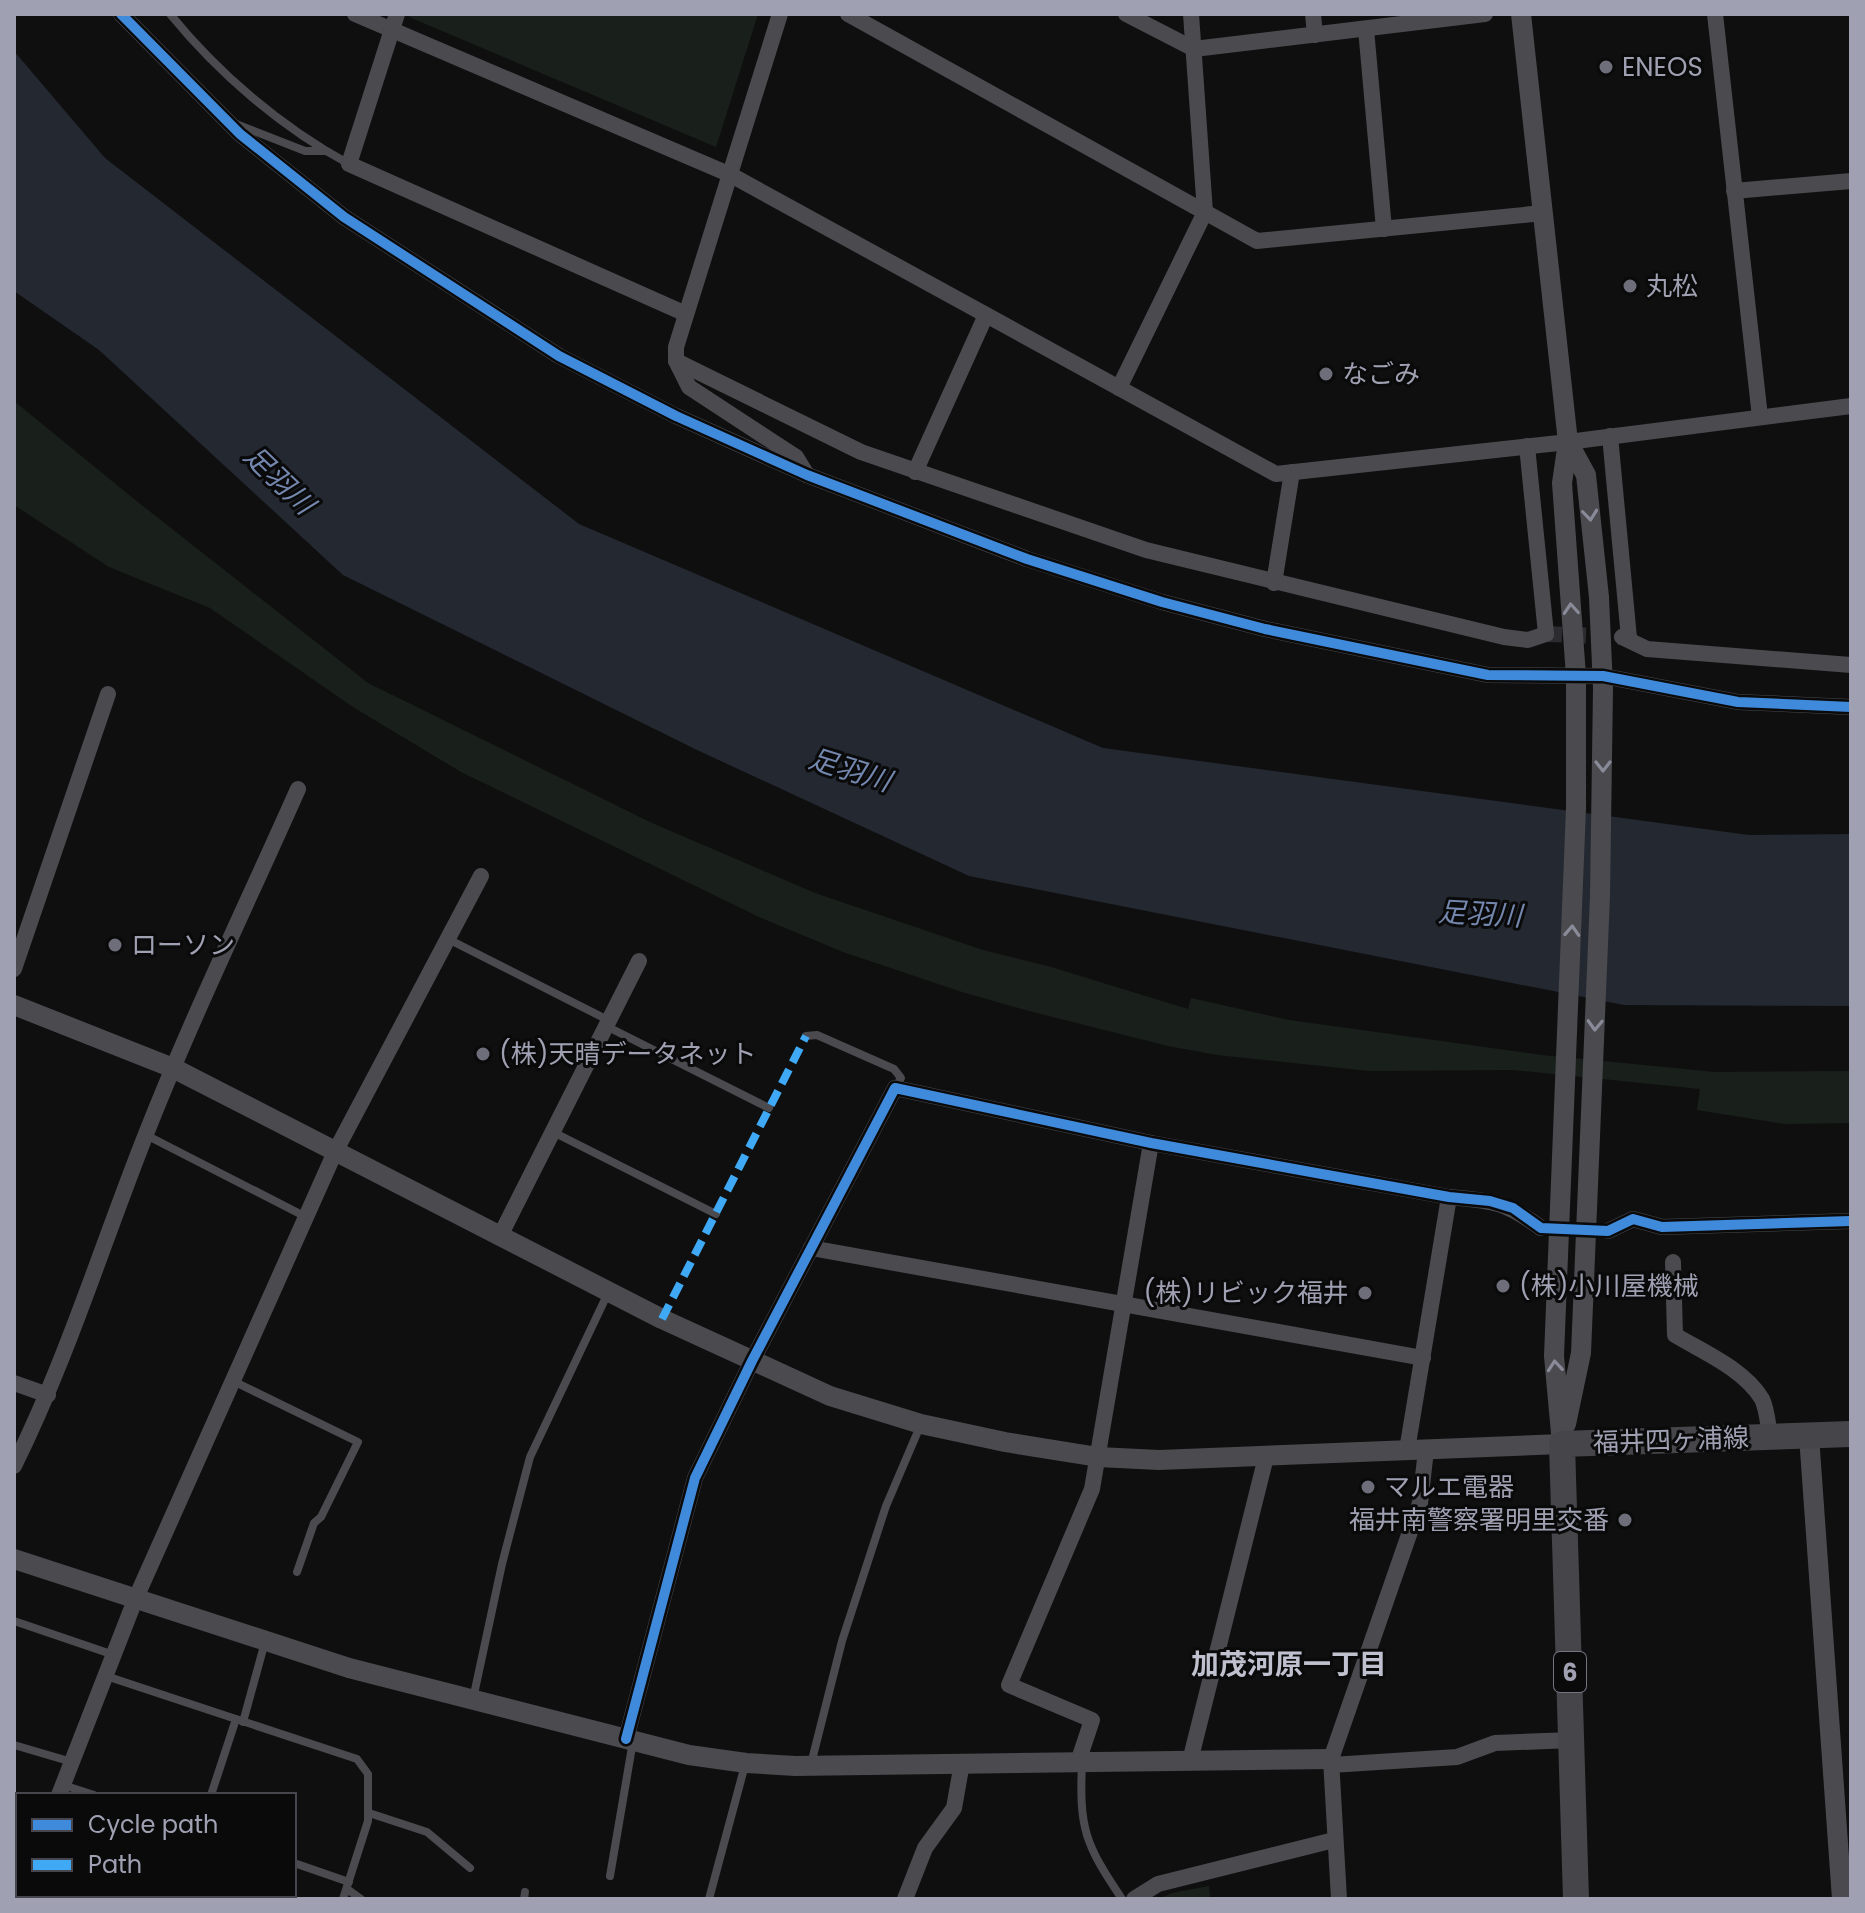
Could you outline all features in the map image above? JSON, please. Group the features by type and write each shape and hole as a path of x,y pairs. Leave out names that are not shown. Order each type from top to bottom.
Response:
{"main road":[{"name":"福井四ヶ浦線","path":"1576,1899 1562,1444 1851,1434"}],"street":[{"path":"121,14 227,121 344,217 559,356 676,416 807,475 1027,559 1162,602 1293,636 1488,675 1603,682 1738,702 1851,707"},
{"path":"355,14 395,22 731,175 1276,474 1568,442 1851,406"},
{"path":"780,14 676,347 676,361 689,387 796,457 807,475"},
{"path":"848,14 1257,241 1543,213"},
{"path":"1126,14 1194,49 1485,14"},
{"path":"1119,388 1205,212 1191,14"},
{"path":"1313,14 1315,35"},
{"path":"1521,14 1568,442 1562,483 1576,682 1574,865 1554,1356 1562,1444"},
{"path":"1715,14 1760,417"},
{"path":"395,22 349,164 686,314"},
{"path":"1366,29 1384,229"},
{"path":"1734,191 1851,181"},
{"path":"915,472 986,315"},
{"path":"676,361 861,452 1146,550 1274,583 1528,640 1546,634 1527,446"},
{"path":"1610,436 1625,638 1647,649 1851,665"},
{"path":"1562,1444 1581,1353 1603,819 1603,682 1599,597 1586,475 1568,442"},
{"path":"1274,583 1292,472"},
{"path":"14,969 108,694"},
{"path":"14,1466 48,1395 173,1068 298,789"},
{"path":"61,1790 135,1600 335,1152 481,876"},
{"path":"500,1236 639,961"},
{"path":"14,1005 173,1068 608,1292 752,1361 830,1396 921,1424 1098,1457 1159,1460 1562,1444"},
{"path":"630,1740 695,1478 752,1361 895,1088 1151,1143 1449,1197 1490,1201 1513,1208 1541,1228"},
{"path":"1080,1762 1092,1720 1009,1685 1092,1489 1151,1143"},
{"path":"1339,1899 1331,1762 1420,1503 1417,1450 1423,1358 1449,1197"},
{"path":"1608,1231 1633,1219 1662,1227 1851,1221"},
{"path":"811,1248 1423,1358"},
{"path":"1673,1262 1675,1335 1723,1363 1750,1385 1763,1401 1770,1436"},
{"path":"14,1383 48,1395"},
{"path":"1809,1436 1842,1899"},
{"path":"1190,1761 1266,1457"},
{"path":"14,1559 349,1668 689,1755 746,1763 1331,1762 1457,1757 1495,1743 1572,1740"},
{"path":"905,1899 925,1848 954,1808 962,1763"},
{"path":"1134,1899 1158,1884 1334,1840"}],"lane":[{"path":"170,14 199,50 249,95 325,151 349,164"},
{"path":"227,121 305,151 325,151"},
{"path":"448,939 769,1108"},
{"path":"806,1036 817,1035 894,1069 901,1078 895,1088"},
{"path":"553,1131 716,1214"},
{"path":"146,1135 306,1217"},
{"path":"472,1700 530,1457 608,1292"},
{"path":"233,1381 358,1442 321,1517 314,1523 297,1572"},
{"path":"811,1765 842,1641 886,1506 921,1424"},
{"path":"14,1621 114,1655"},
{"path":"212,1793 240,1720 265,1641"},
{"path":"105,1676 357,1759 368,1774 369,1813 346,1890"},
{"path":"610,1876 630,1740"},
{"path":"14,1745 72,1762"},
{"path":"1080,1762 1083,1829 1096,1860 1122,1899"},
{"path":"709,1899 746,1763"},
{"path":"61,1790 81,1793"},
{"path":"369,1813 427,1832 470,1868"},
{"path":"296,1864 361,1899"}],"shaded area":[{"path":"410,14 758,14 716,147 409,17"},
{"path":"14,401 368,683 652,823 815,893 983,950 1051,967 1188,1009 1191,998 1289,1020 1542,1055 1715,1072 1851,1071 1851,1123 1784,1124 1697,1110 1700,1089 1513,1070 1369,1071 1217,1055 1168,1046 1029,1011 843,952 759,917 461,772 353,707 210,608 109,567 14,505"},
{"path":"1209,1886 1210,1899 1159,1899 1172,1893"}],"water":[{"name":"足羽川","path":"14,51 105,158 579,524 1103,748 1749,835 1851,834 1851,1006 1624,1005 969,876 697,750 343,575 99,350 14,291"}],"tunnel":[{"path":"1546,634 1622,637"}],"marked path":[{"path":"662,1319 806,1036"}],"cycle path":[{"path":"121,14 240,134 344,217 559,356 676,416 807,475 1027,559 1162,602 1265,629 1488,675 1603,676 1738,702 1851,707"},
{"path":"626,1739 695,1478 752,1361 895,1088 1151,1143 1449,1197 1490,1201 1513,1208 1541,1228 1608,1231 1633,1219 1662,1227 1851,1221"}],"place":[{"name":"ENEOS","path":"1606,67"},
{"name":"丸松","path":"1630,286"},
{"name":"なごみ","path":"1326,374"},
{"name":"ローソン","path":"115,945"},
{"name":"(株)天晴データネット","path":"483,1054"},
{"name":"(株)小川屋機械","path":"1503,1286"},
{"name":"(株)リビック福井","path":"1365,1293"},
{"name":"マルエ電器","path":"1368,1487"},
{"name":"福井南警察署明里交番","path":"1625,1520"}],"district":[{"name":"加茂河原一丁目","path":"1289,1664"}]}
